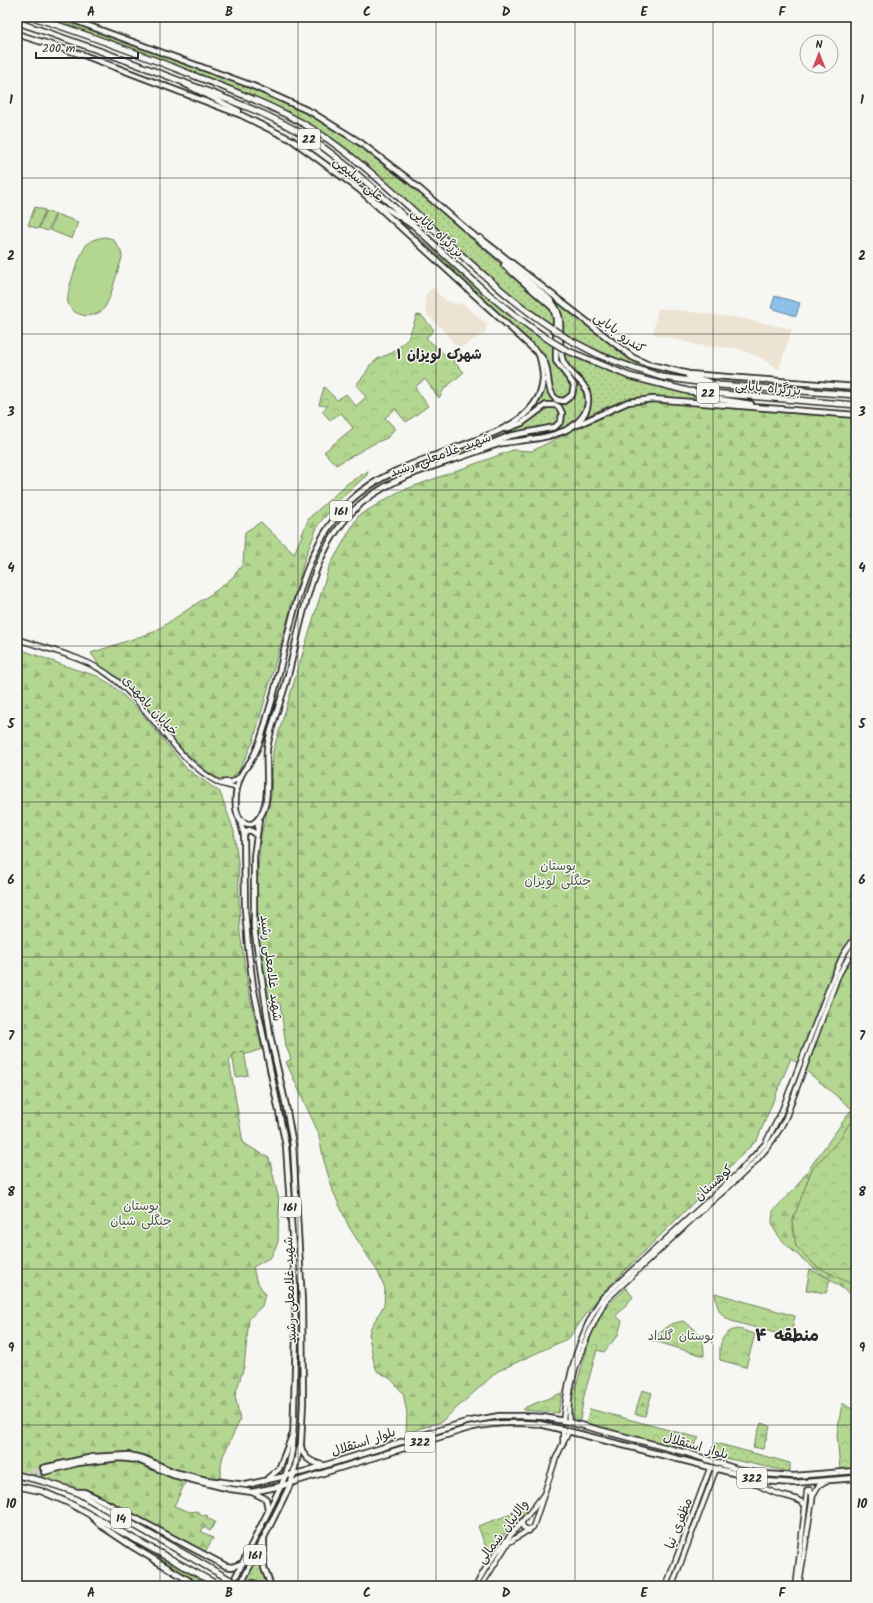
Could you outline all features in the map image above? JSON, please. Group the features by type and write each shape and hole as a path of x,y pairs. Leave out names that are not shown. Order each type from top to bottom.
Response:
{"highway":[{"name":"بزرگراه بابایی","path":"33,17 93,37 248,96 302,123 328,139 374,175 516,303 568,339 601,356 631,368 662,376 720,385 856,396"},
{"name":"بزرگراه بابایی","path":"17,22 89,46 177,79 272,118 310,139 344,164 390,202 507,309 566,350 629,376 688,390 856,405"},
{"name":"14","path":"17,1475 42,1480 76,1492 240,1585"},
{"name":"14","path":"17,1486 41,1491 67,1502 217,1585"}],"main road":[{"path":"65,17 253,86 311,112 337,127 390,166 471,233 482,246 553,308 556,318 556,361 574,385 574,392 569,398 560,401 552,396 547,367 539,354"},
{"name":"علی سلیمی","path":"17,34 86,56 267,127 307,149 360,190 539,354"},
{"path":"177,79 196,91 267,127"},
{"path":"360,190 420,231"},
{"name":"کندرو بابایی","path":"471,233 486,241 632,357 666,369 700,375 856,387"},
{"name":"شهید غلامعلی رشید","path":"240,1585 291,1483 301,1443 303,1402 302,1301 294,1162 286,1106 271,1040 256,945 253,903 256,834 260,816 265,807 267,795 266,773 268,748 273,724 285,686 312,582 330,539 356,507 380,490 410,475 463,456 500,444 553,435 568,429 582,418 589,401 587,391 583,383 564,363 562,353 561,323 558,310 550,300 471,233"},
{"name":"شهید غلامعلی رشید","path":"231,1586 268,1509 281,1486 289,1466 294,1432 296,1302 288,1162 284,1130 253,986 245,909 244,835 236,803 237,788 240,778 254,756 263,733 307,570 315,550 332,522 351,500 374,483 407,467 503,430 527,413 539,396 543,386 544,374 539,354"},
{"path":"666,369 720,385"},
{"path":"688,390 712,398 769,408"},
{"path":"568,429 616,406 639,400 653,399 856,415"},
{"path":"463,456 500,439 555,427 561,421 562,413 559,407 555,405 546,405 522,423 503,430"},
{"name":"خیابان یامهدی","path":"17,639 83,662 112,676 139,702 177,749 217,782"},
{"path":"217,782 232,782 240,778"},
{"path":"217,782 237,788"},
{"path":"240,818 248,824 252,824 260,816"},
{"path":"244,835 250,830 256,834"},
{"name":"کوهستان","path":"809,1048 834,975 843,955 856,936"},
{"name":"کوهستان","path":"563,1421 569,1388 590,1316 602,1298 759,1152 777,1124 838,976 856,944"},
{"name":"کوهستان","path":"569,1388 569,1422"},
{"name":"بلوار استقلال","path":"856,1470 794,1476 742,1471 687,1453 569,1422 522,1416 485,1418 445,1427 324,1466 257,1483 234,1484 206,1480 174,1472 136,1456 119,1454 93,1457 44,1470 78,1463 120,1458 138,1460 173,1475 199,1482 252,1492 281,1486 442,1436 486,1424 514,1422 540,1424 630,1445 743,1477 765,1481 794,1483 856,1478"},
{"path":"563,1421 563,1430"},
{"path":"569,1422 569,1431"},
{"name":"والائیان شمالی","path":"563,1430 563,1443"},
{"name":"والائیان شمالی","path":"481,1586 490,1565 508,1543 517,1536 529,1530 534,1524 563,1443 569,1431"},
{"path":"257,1483 272,1476 279,1469 294,1432"},
{"path":"301,1443 303,1453 308,1460 324,1466"},
{"name":"مظفری نیا","path":"666,1586 710,1468"},
{"name":"مظفری نیا","path":"672,1586 716,1469"},
{"path":"706,1478 710,1475 713,1478"},
{"path":"794,1476 794,1483"},
{"path":"743,1477 758,1485 803,1502 805,1505"},
{"path":"799,1586 812,1504 816,1489 827,1480"},
{"name":"والائیان شمالی","path":"476,1586 505,1540 522,1523 546,1490"},
{"path":"796,1586 806,1492 808,1490 812,1493 812,1504"},
{"path":"76,1492 84,1492 97,1498 232,1568 237,1574 240,1585"},
{"path":"252,1492 266,1499 268,1509"},
{"path":"88,1513 103,1527 188,1580 195,1586"},
{"path":"526,1518 534,1524"},
{"path":"522,1523 523,1527 529,1530"},
{"path":"264,1538 264,1568 271,1586"},
{"path":"232,1568 243,1563"},
{"path":"249,1586 253,1582 262,1586"}],"shaded area":[{"path":"432,288 446,301 464,305 487,324 485,333 464,346 459,347 454,344 440,326 439,327 426,313 425,295"},
{"path":"658,308 733,317 792,329 779,369 757,356 735,348 703,346 653,334"}],"green space":[{"path":"43,17 60,17 70,20 244,85 305,111 361,148 410,185 550,307 553,314 555,328 509,293 363,162 306,122 240,90"},
{"path":"374,201 507,314 554,347 556,361 560,369 573,385 572,393 563,399 557,398 551,387 544,357 540,352"},
{"path":"35,207 45,210 38,229 28,225"},
{"path":"46,211 55,214 48,231 39,228"},
{"path":"56,214 78,222 72,239 50,230"},
{"path":"105,237 113,239 121,251 122,258 105,307 96,314 85,316 75,312 71,308 68,303 69,290 74,272 85,247 88,243 94,240"},
{"path":"554,298 627,355 657,369 695,379 660,372 627,362 563,333 562,318"},
{"path":"417,315 422,316 434,330 426,338 446,356 461,350 453,361 464,372 444,389 439,398 425,379 415,387 428,406 406,422 395,409 385,418 395,428 387,438 373,444 336,465 324,452 353,428 341,413 330,420 322,411 328,406 319,405 324,387 337,400 346,394 356,406 366,397 356,385 366,373 370,365 379,358 392,353 408,339"},
{"path":"557,348 584,388 587,404 584,414 577,421 557,430 502,440 557,428 562,423 564,414 554,403 549,403 538,408 512,426 528,414 542,393 545,375 544,364 549,394 553,398 565,402 574,396 576,384 562,365 558,356"},
{"path":"563,352 608,372 654,386 702,397 750,405 686,399 642,399 621,402 601,409 582,420 588,408 588,392 585,385 568,365"},
{"name":"بوستان جنگلی لویزان","path":"652,401 856,418 856,1298 823,1275 797,1254 778,1235 772,1224 773,1211 796,1187 852,1109 791,1058 757,1140 601,1294 569,1338 498,1371 441,1422 406,1433 407,1413 403,1393 391,1379 377,1371 369,1337 370,1329 384,1305 385,1288 378,1272 349,1227 333,1191 324,1161 318,1132 286,1062 291,1059 286,1046 280,1003 269,1002 258,933 257,882 261,835 271,796 273,751 329,567 358,516 398,492 513,450 532,451 625,404"},
{"path":"551,405 558,409 560,415 559,421 551,427 501,437 396,478 365,497 362,494 397,474 519,426 544,407"},
{"path":"368,471 367,475 339,500 318,525 305,558 253,742 239,771 231,779 222,780 210,774 176,744 123,682 99,665 91,653 154,632 217,590 233,577 243,564 245,532 261,522 294,554 309,518 348,483"},
{"name":"بوستان جنگلی شیان","path":"17,648 97,676 112,685 139,710 187,769 220,792 234,831 238,862 240,933 249,993 262,1049 229,1060 243,1143 269,1158 279,1200 278,1242 271,1257 253,1267 256,1280 265,1294 262,1306 249,1319 244,1367 235,1395 240,1420 223,1456 221,1465 221,1487 144,1462 135,1461 186,1481 174,1506 190,1512 196,1511 204,1516 208,1516 207,1518 215,1522 210,1531 204,1527 201,1531 213,1538 205,1552 88,1492 40,1476 44,1475 44,1472 26,1477 17,1475"},
{"path":"244,1051 248,1075 236,1077 232,1054"},
{"path":"856,1113 856,1277 849,1283 816,1266 796,1246 792,1222 812,1169 839,1140"},
{"path":"810,1269 830,1279 826,1293 806,1290"},
{"path":"626,1288 633,1297 616,1316 622,1321 618,1335 604,1352 597,1350 584,1396 580,1420 574,1420 570,1405 592,1333 605,1308"},
{"path":"715,1293 795,1316 790,1337 731,1321 723,1316 719,1310"},
{"name":"بوستان گلداد","path":"683,1321 700,1335 704,1349 704,1356 651,1340 671,1324"},
{"path":"739,1329 755,1334 746,1367 720,1360 722,1339 728,1332"},
{"path":"642,1390 652,1393 645,1416 635,1414"},
{"path":"562,1393 558,1413 523,1410 526,1407"},
{"path":"842,1403 850,1408 856,1409 856,1468 840,1470 837,1434"},
{"path":"590,1409 699,1438 691,1449 685,1449 586,1423"},
{"path":"761,1423 770,1426 763,1449 753,1447"},
{"path":"716,1443 790,1463 790,1472 720,1457 712,1448"},
{"path":"531,1507 500,1539 489,1556 478,1526"},
{"path":"104,1525 212,1586 197,1586"},
{"path":"262,1547 261,1567 268,1586 255,1581 247,1584 244,1582"}],"water":[{"path":"775,296 800,303 796,316 771,308"}],"tunnel":[{"path":"18,1476 43,1468"},
{"path":"17,1480 44,1472"}],"district":[{"name":"شهرک لویزان ۱","path":"439,354"},
{"name":"منطقه ۴","path":"787,1335"}]}
